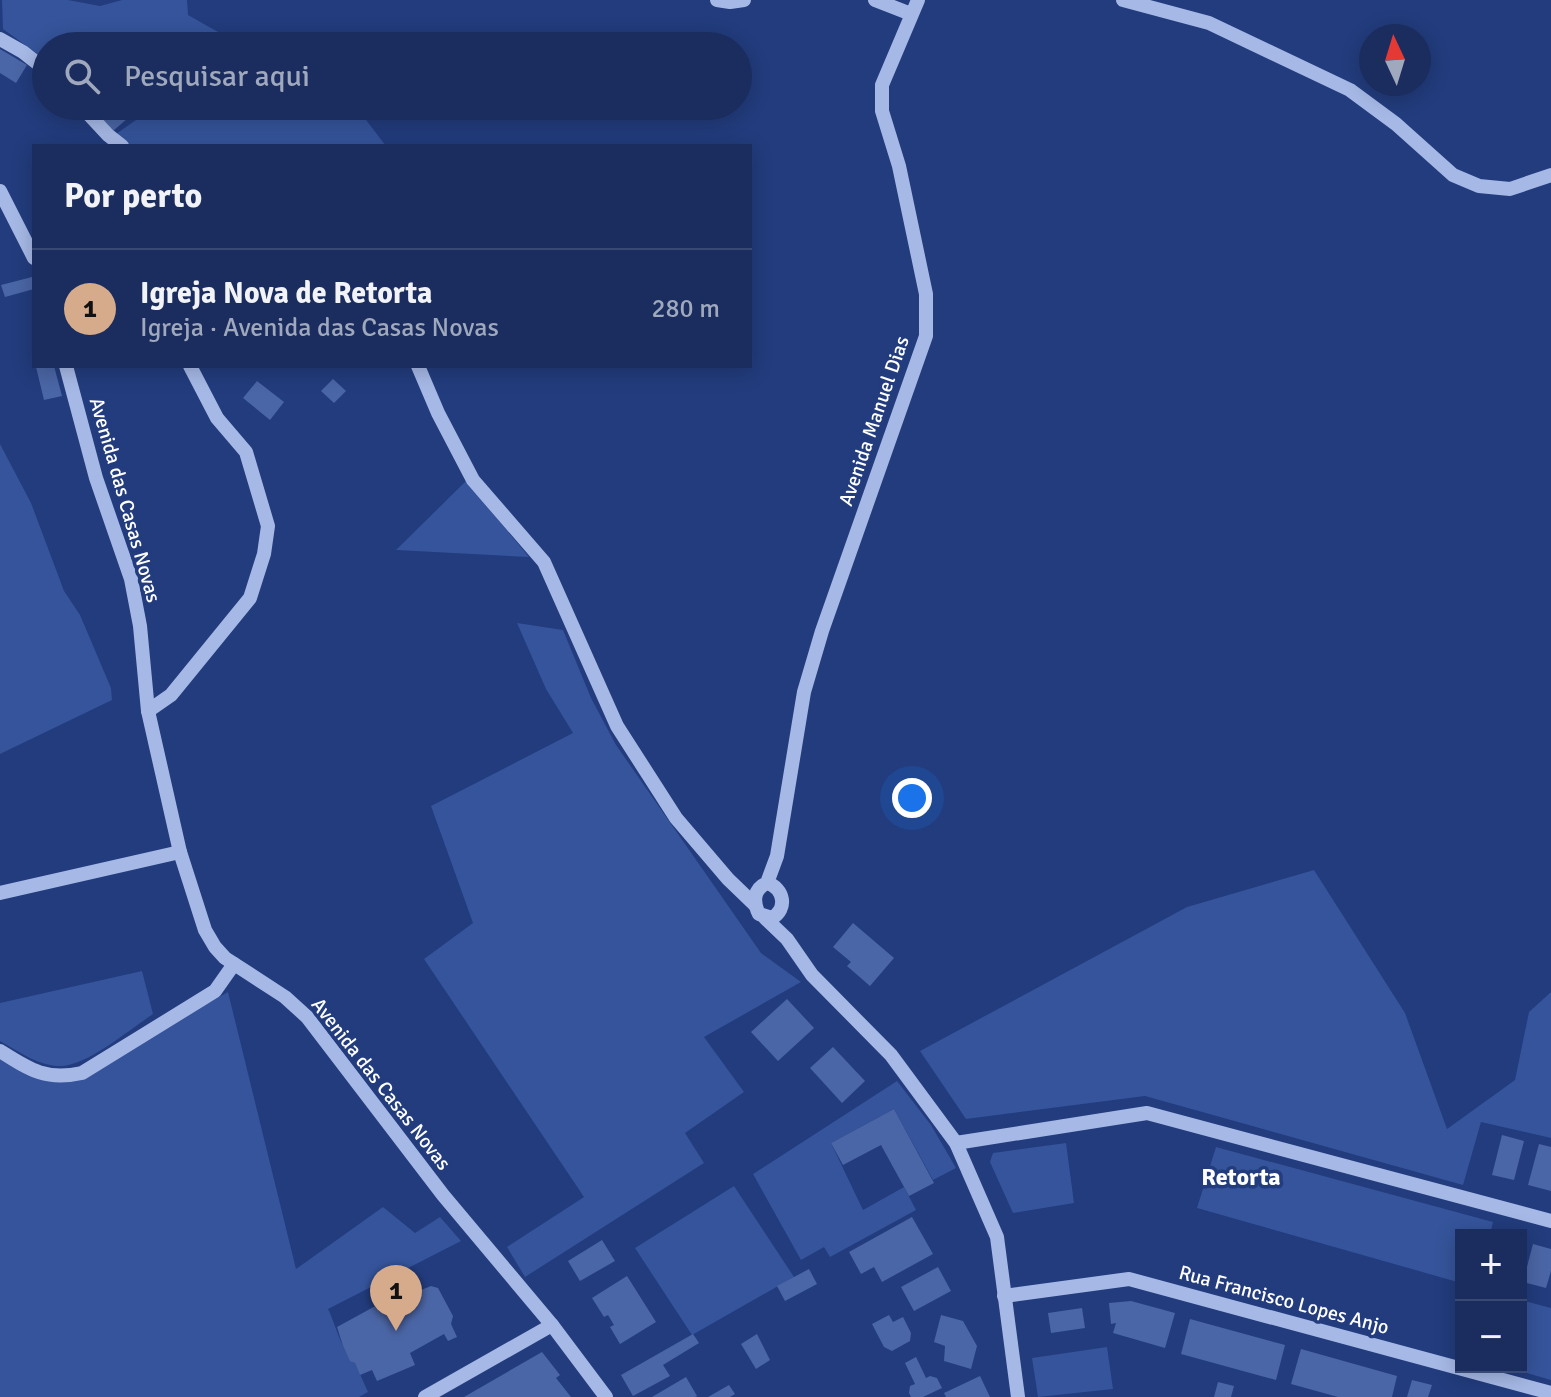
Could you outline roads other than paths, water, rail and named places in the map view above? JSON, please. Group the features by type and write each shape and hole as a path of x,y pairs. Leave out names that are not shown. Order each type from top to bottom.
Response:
{"street":[{"path":"717,0 744,0"},
{"path":"875,0 911,14"},
{"name":"Avenida Manuel Dias","path":"787,939 777,856 804,692 827,617 926,336 926,294 899,166 882,111 882,85 918,0"},
{"path":"1123,0 1209,23 1350,90 1396,124 1453,175 1479,186 1510,189 1551,175"},
{"path":"0,39 32,59"},
{"path":"94,120 119,144"},
{"path":"0,191 32,254"},
{"name":"Avenida das Casas Novas","path":"67,368 96,478 131,579 140,626 148,711 180,852 205,930 215,947 234,964 285,997 307,1017 443,1195 552,1325 606,1397"},
{"path":"148,711 171,695 250,598 264,554 268,526 246,452 217,418 191,368"},
{"path":"419,368 473,480 544,562 617,726 676,818 728,879 755,905"},
{"path":"0,893 180,852"},
{"name":"Avenida Manuel Dias","path":"777,856 755,896 759,914 787,939 812,975 891,1055 956,1143 997,1237 1018,1397"},
{"path":"728,879 772,884 782,901 778,915 765,918"},
{"path":"0,1051 27,1068 59,1078 82,1073 215,991 234,964"},
{"path":"956,1143 1147,1113 1551,1221"},
{"name":"Rua Francisco Lopes Anjo","path":"1004,1296 1129,1279 1551,1393"},
{"path":"425,1397 552,1325"}],"place":[{"name":"Igreja Nova de Retorta","path":"396,1331"}],"district":[{"name":"Retorta","path":"1241,1177"}]}
